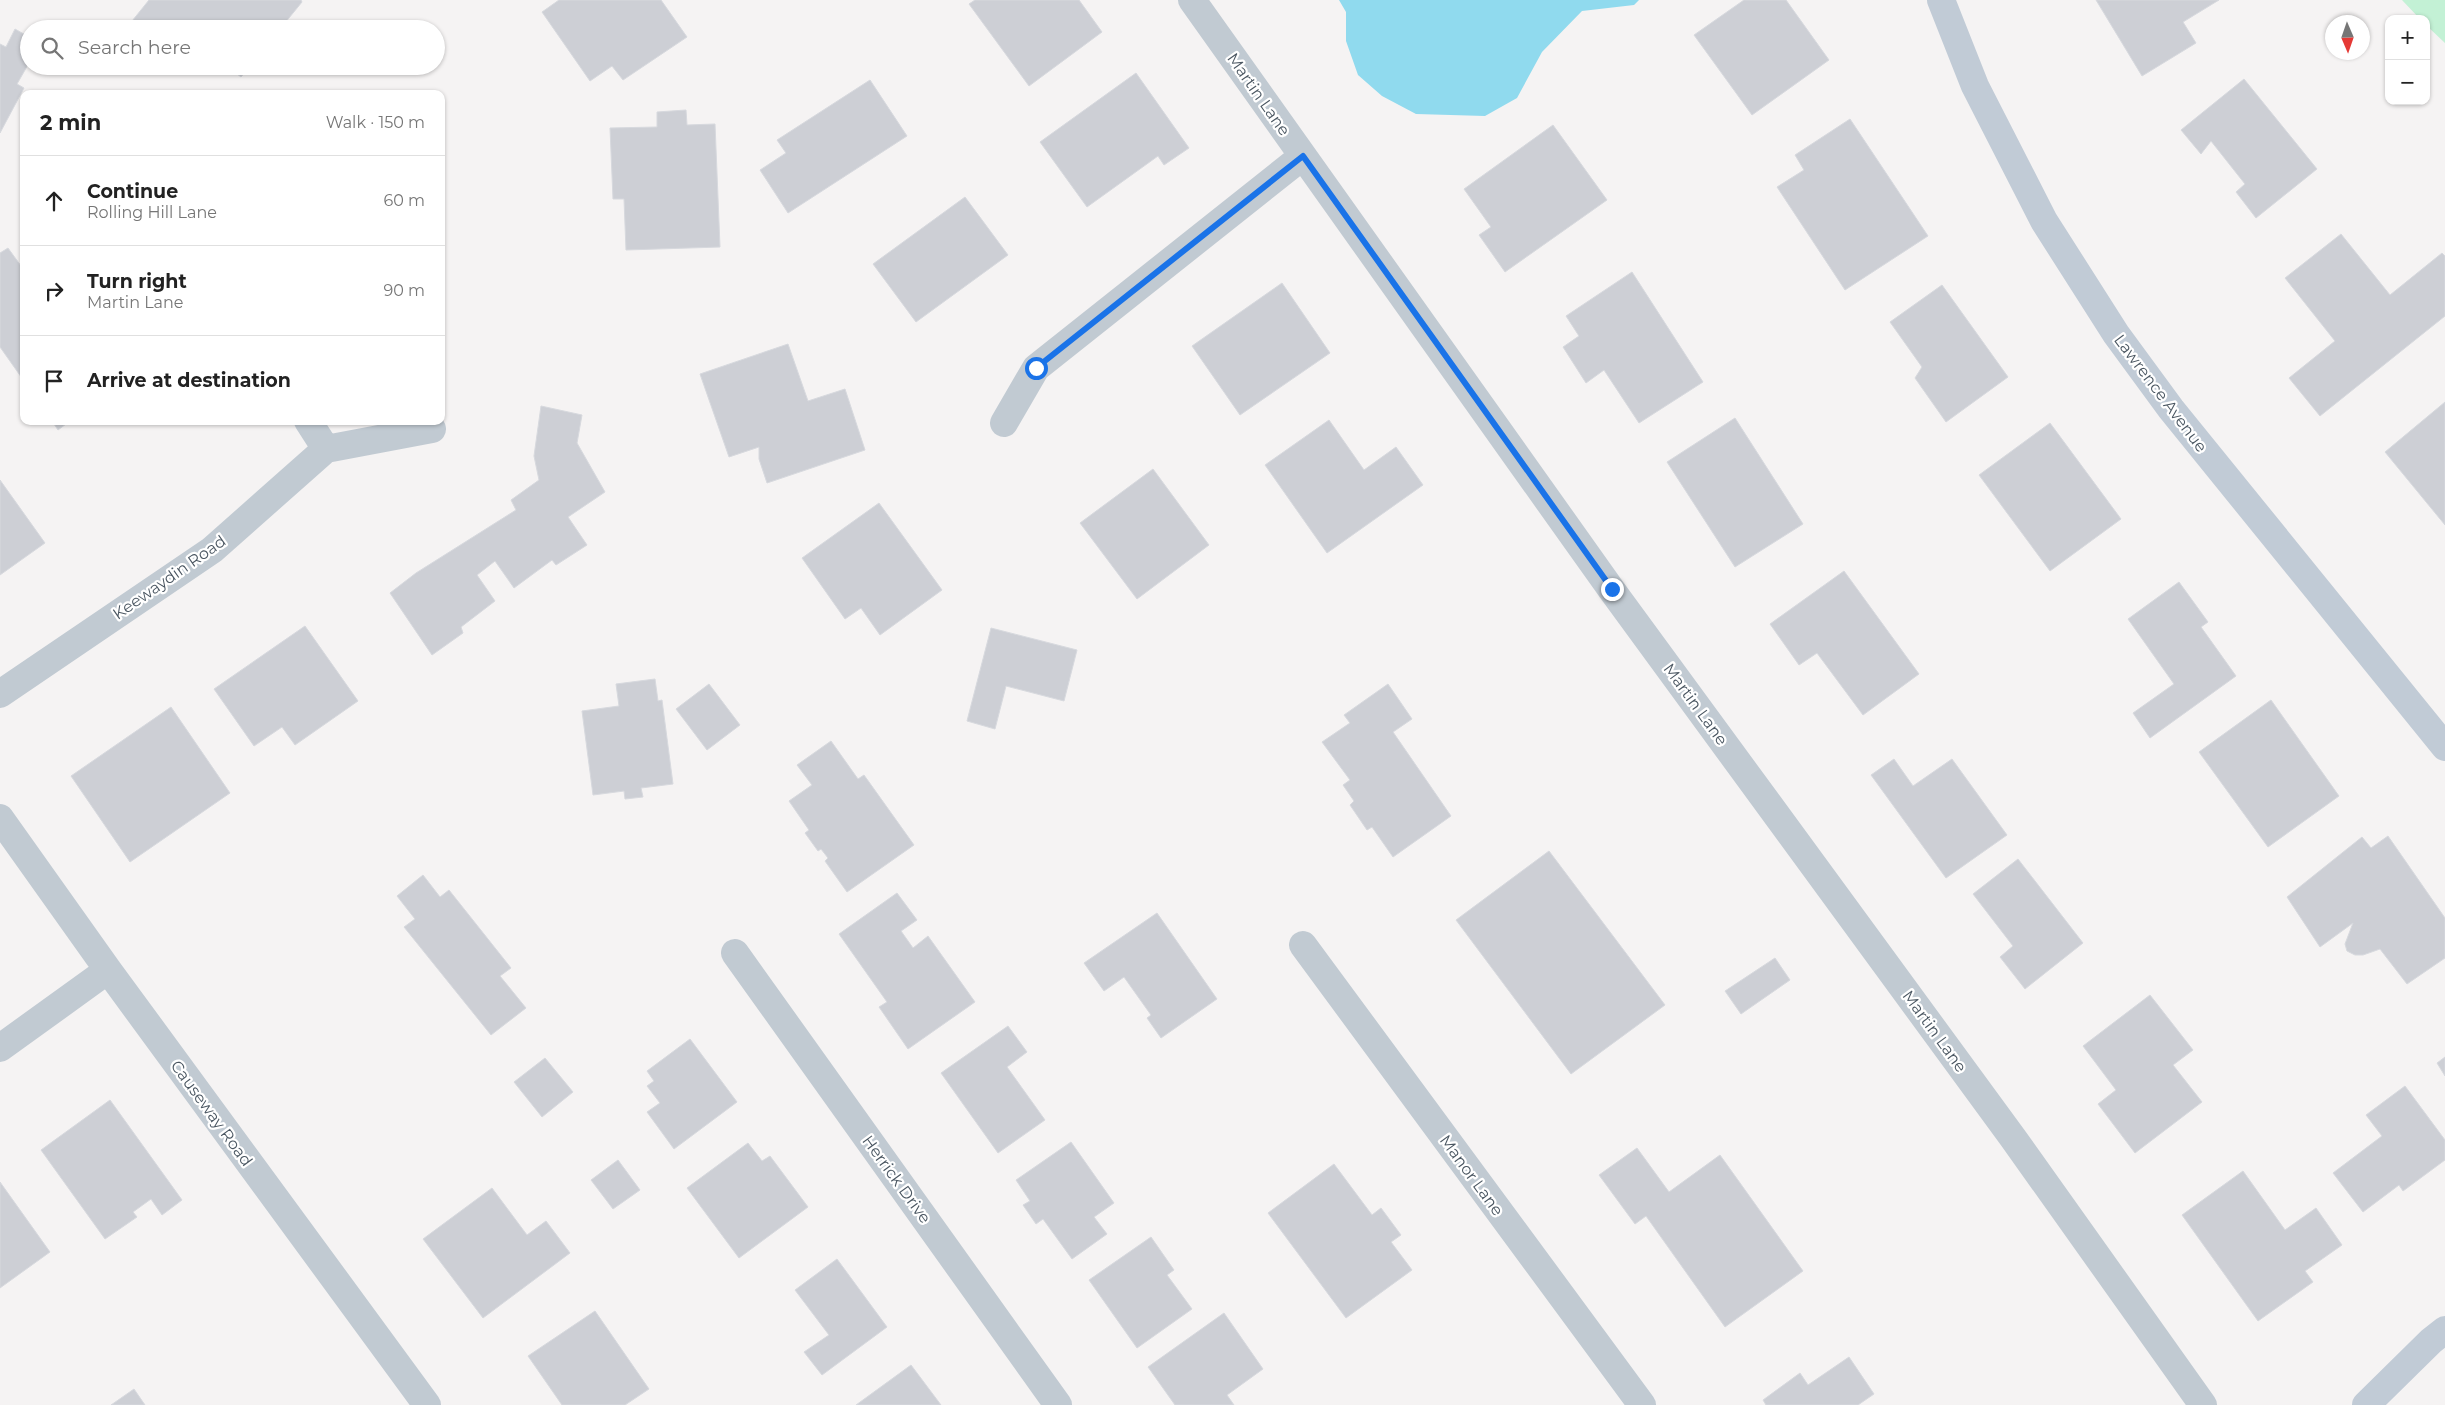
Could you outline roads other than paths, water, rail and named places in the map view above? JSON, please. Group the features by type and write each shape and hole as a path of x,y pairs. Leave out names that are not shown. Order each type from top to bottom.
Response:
{"street":[{"name":"Martin Lane","path":"1192,0 1617,597 2013,1138 2203,1405"},
{"name":"Lawrence Avenue","path":"1941,0 1974,86 2044,221 2116,334 2171,410 2445,747"},
{"path":"1004,423 1036,368 1303,156"},
{"path":"311,425 326,449 432,429"},
{"name":"Keewaydin Road","path":"0,694 212,550 326,449"},
{"name":"Causeway Road","path":"0,818 108,970 426,1405"},
{"name":"Manor Lane","path":"1303,945 1642,1405"},
{"name":"Herrick Drive","path":"735,953 1058,1405"},
{"path":"0,1048 108,970"},
{"path":"2366,1405 2431,1341 2445,1330"}],"water":[{"path":"1339,0 1639,0 1634,5 1582,11 1542,52 1517,98 1485,116 1416,114 1382,96 1358,75 1346,41 1346,12"}]}
